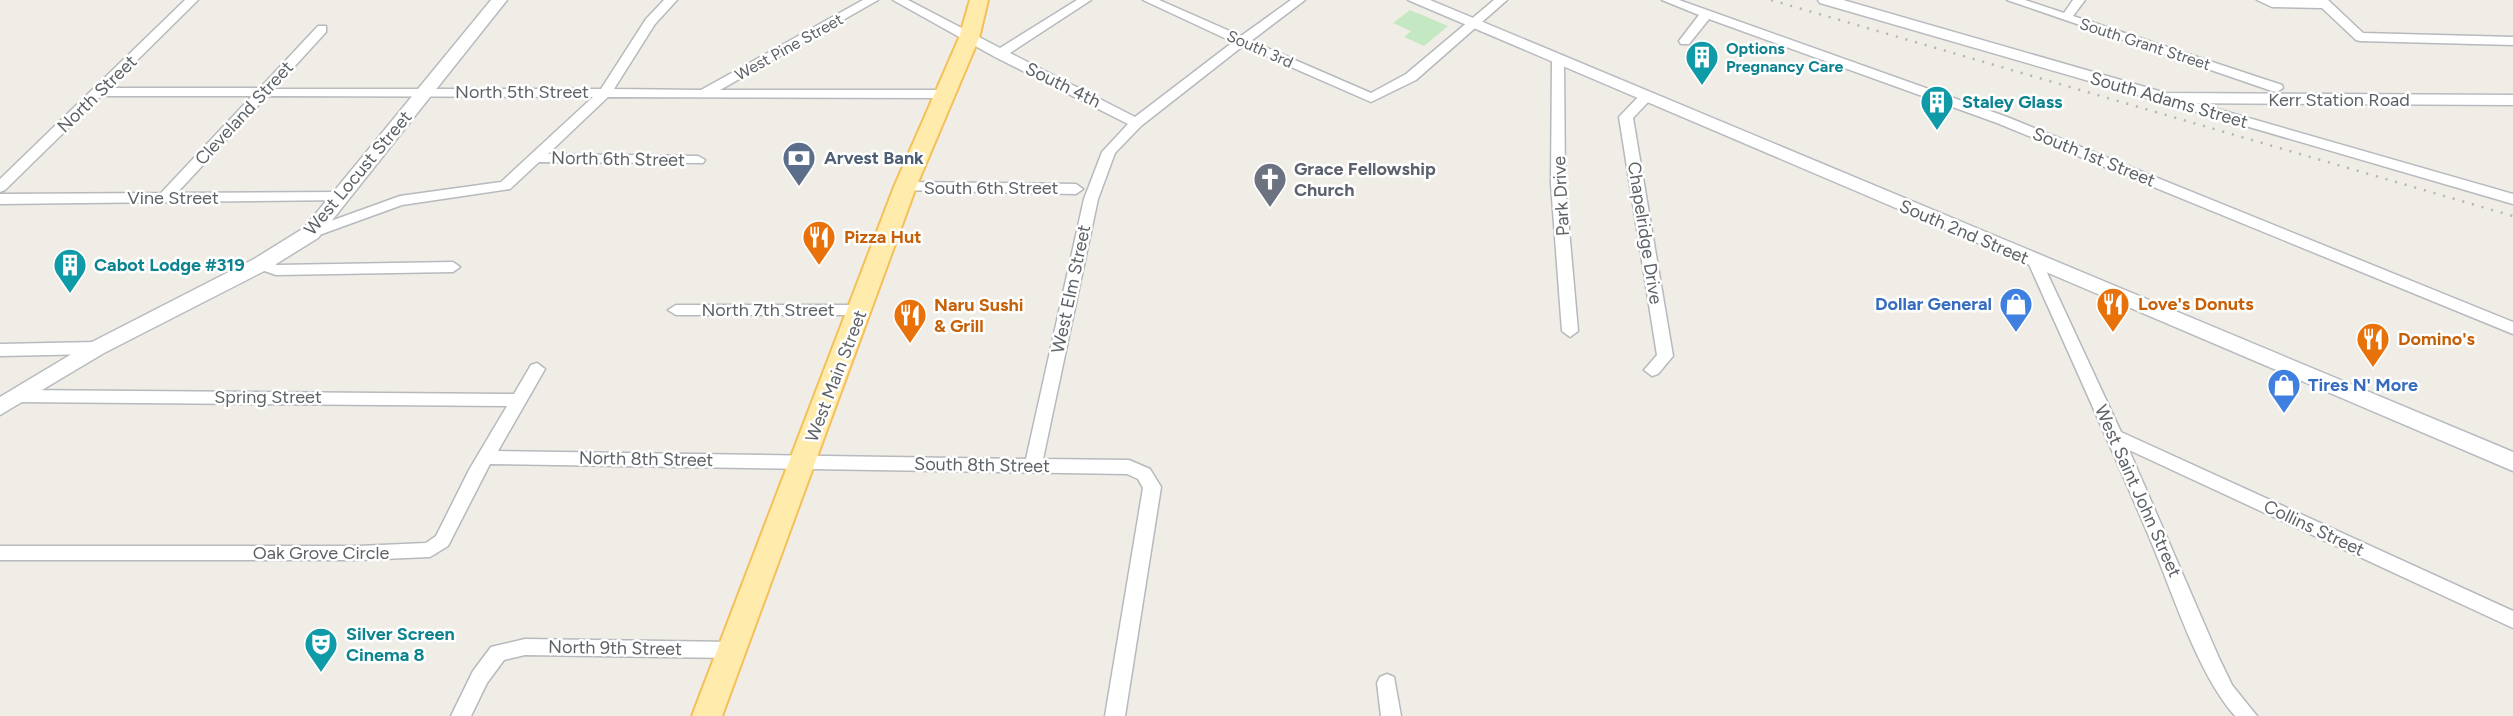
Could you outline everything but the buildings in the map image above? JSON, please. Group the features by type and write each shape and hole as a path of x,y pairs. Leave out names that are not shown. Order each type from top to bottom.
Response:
{"main road":[{"name":"West Main Street","path":"707,716 905,187 969,38 979,0"},
{"name":"West Main Street","path":"969,38 996,0"}],"street":[{"name":"North Street","path":"1,195 192,0"},
{"name":"West Locust Street","path":"8,402 97,348 261,264 312,233 499,0"},
{"path":"312,233 400,201 505,186 606,92 650,22 671,0"},
{"name":"West Pine Street","path":"705,93 872,0"},
{"name":"South 4th","path":"900,0 999,54 1131,120"},
{"path":"999,54 1085,0"},
{"name":"South 3rd","path":"1149,0 1371,99 1411,77 1471,25"},
{"name":"West Elm Street","path":"1033,466 1091,199 1109,152 1131,120 1299,0"},
{"name":"South 2nd Street","path":"1416,0 2513,462"},
{"path":"1471,25 1500,0"},
{"name":"South 1st Street","path":"1668,0 2002,120 2513,328"},
{"name":"South Adams Street","path":"1826,0 2513,199"},
{"name":"South Grant Street","path":"2013,0 2277,89"},
{"path":"2066,18 2079,0"},
{"path":"2263,0 2323,2 2360,37 2513,41"},
{"path":"1685,41 1706,14"},
{"name":"Cleveland Street","path":"166,197 322,29"},
{"name":"Park Drive","path":"1558,61 1558,184 1570,331"},
{"name":"North 5th Street","path":"100,92 943,94"},
{"name":"Chapelridge Drive","path":"1645,98 1626,117 1665,356 1652,370"},
{"name":"Kerr Station Road","path":"2165,99 2513,100"},
{"name":"North 6th Street","path":"538,158 698,160"},
{"name":"South 6th Street","path":"905,187 1076,188"},
{"name":"Vine Street","path":"1,195 342,197"},
{"name":"West Saint John Street","path":"2035,262 2115,436 2210,660 2225,691 2247,716"},
{"path":"261,264 276,270 453,267"},
{"name":"North 7th Street","path":"676,310 861,310"},
{"path":"0,350 97,348"},
{"name":"Oak Grove Circle","path":"0,553 369,553 430,550 442,541 475,475 488,457 537,369"},
{"name":"Spring Street","path":"8,402 398,397 520,400"},
{"name":"Collins Street","path":"2115,436 2513,620"},
{"name":"North 8th Street","path":"488,457 803,463"},
{"name":"South 8th Street","path":"803,463 1129,467 1144,474 1152,487 1115,716"},
{"name":"North 9th Street","path":"461,716 480,677 498,653 525,647 732,650"},
{"path":"1388,683 1391,716"}],"green space":[{"path":"1410,10 1448,26 1424,46 1404,37 1411,31 1393,23"}],"railway":[{"path":"1771,0 2513,216"}],"place":[{"name":"Options Pregnancy Care","path":"1702,87"},
{"name":"Staley Glass","path":"1937,132"},
{"name":"Arvest Bank","path":"799,188"},
{"name":"Grace Fellowship Church","path":"1270,209"},
{"name":"Pizza Hut","path":"819,267"},
{"name":"Cabot Lodge #319","path":"70,295"},
{"name":"Dollar General","path":"2016,334"},
{"name":"Love's Donuts","path":"2113,334"},
{"name":"Naru Sushi & Grill","path":"910,345"},
{"name":"Domino's","path":"2373,369"},
{"name":"Tires N' More","path":"2284,415"},
{"name":"Silver Screen Cinema 8","path":"321,674"}]}
